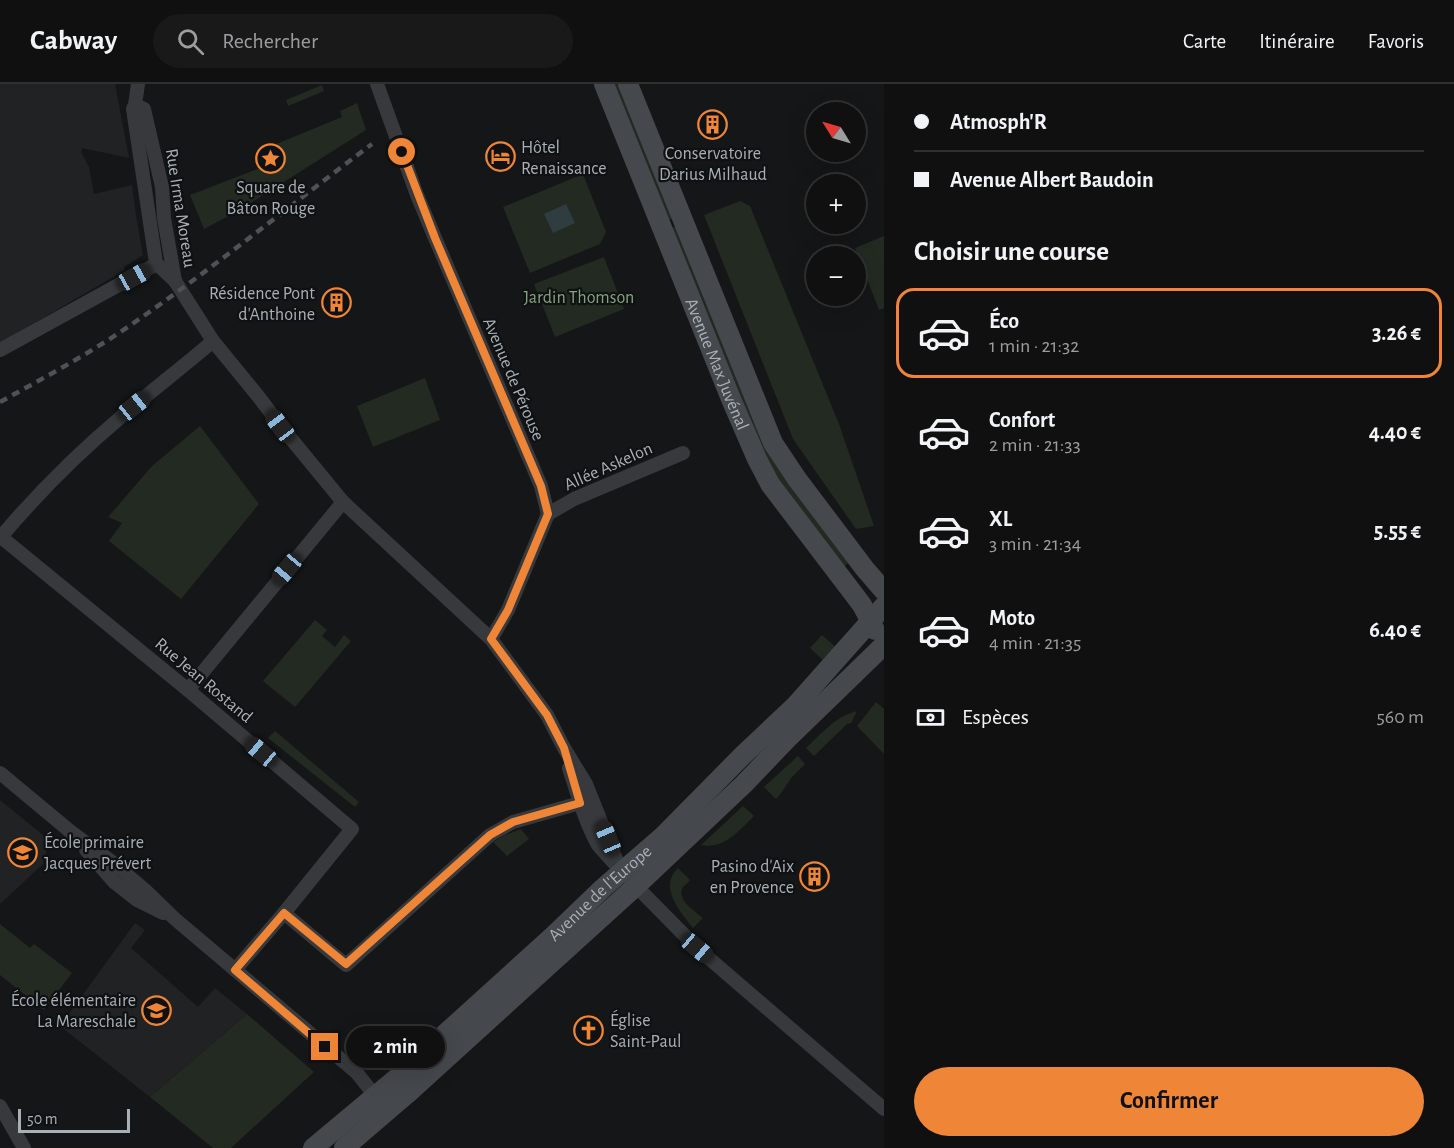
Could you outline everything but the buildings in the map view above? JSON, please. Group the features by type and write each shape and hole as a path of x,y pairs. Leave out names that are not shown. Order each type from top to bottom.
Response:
{"main road":[{"name":"Avenue Max Juvénal","path":"604,84 730,399 757,459 770,484 862,605 884,645"},
{"name":"Avenue Max Juvénal","path":"628,84 773,443 865,569 884,591"},
{"name":"Avenue de l'Europe","path":"344,1148 428,1052 621,871 663,836 796,705 884,606"},
{"name":"Avenue de l'Europe","path":"313,1148 381,1103 479,1030 744,784 884,645"}],"street":[{"name":"Rue Irma Moreau","path":"138,84 133,109 156,263 175,281"},
{"name":"Avenue de Pérouse","path":"377,84 417,195 541,486 548,514"},
{"name":"Rue Irma Moreau","path":"135,105 144,109 153,146 162,187 164,218 175,281"},
{"path":"0,350 156,263"},
{"path":"175,281 213,341 343,502 491,639 547,715 586,784 621,871"},
{"path":"0,537 42,490 78,455 119,418 213,341"},
{"name":"Allée Askelon","path":"548,514 573,499 683,453"},
{"path":"188,690 343,502"},
{"path":"491,639 508,610 548,514"},
{"name":"Rue Jean Rostand","path":"0,537 188,690 351,829 235,970"},
{"path":"564,748 580,803 599,845 621,871 697,948 884,1109"},
{"path":"0,773 71,832 114,882 137,900 175,919 357,1073 381,1103"},
{"path":"284,913 346,964 490,835 513,822 580,803"},
{"path":"0,1106 24,1148"}],"shaded area":[{"path":"0,84 115,84 129,158 82,148 81,152 89,167 94,194 132,185 143,255 124,267 125,270 0,343"},
{"path":"566,204 575,223 553,233 544,214"},
{"name":"École primaire Jacques Prévert","path":"0,800 49,840 43,864 0,904"},
{"name":"École élémentaire La Mareschale","path":"135,923 145,930 131,948 198,1007 215,988 247,1014 150,1097 60,1026"}],"green space":[{"path":"613,84 621,84 675,218 668,220"},
{"path":"322,85 324,91 288,106 286,100"},
{"path":"357,103 366,130 238,211 204,229 190,195 270,164 264,149 342,117 340,111"},
{"path":"583,174 606,232 600,244 530,273 503,207"},
{"path":"740,201 750,206 839,424 874,526 856,529 793,439 704,215"},
{"path":"678,226 761,432 849,562 844,567 766,459 671,228"},
{"path":"884,236 884,308 879,310 866,276 866,246 860,246"},
{"name":"Jardin Thomson","path":"604,257 624,309 555,337 534,284"},
{"path":"425,378 440,420 373,447 357,406"},
{"path":"200,426 259,504 181,599 109,541 122,523 108,517 152,466"},
{"path":"315,620 327,630 322,636 335,647 344,635 351,641 295,707 263,681"},
{"path":"822,635 838,649 826,663 810,648"},
{"path":"876,702 884,709 884,754 857,726"},
{"path":"857,711 851,723 847,724 814,756 806,748 836,721"},
{"path":"275,731 359,802 355,807 268,738"},
{"path":"798,756 805,764 791,778 776,799 764,787"},
{"path":"743,806 754,816 742,828 730,838 716,845 701,845"},
{"path":"521,829 529,839 507,856 493,842 505,835"},
{"path":"678,868 690,880 683,887 684,901 703,918 693,928 677,907 671,891 672,875"},
{"path":"0,924 30,948 34,944 72,973 44,1010 0,975"},
{"path":"247,1014 314,1072 231,1148 213,1148 150,1097"}],"railway":[{"path":"0,402 75,360 151,311 372,144"}],"place":[{"name":"Conservatoire Darius Milhaud","path":"713,124"},
{"name":"Hôtel Renaissance","path":"500,157"},
{"name":"Square de Bâton Rouge","path":"271,158"},
{"name":"Résidence Pont d'Anthoine","path":"336,303"},
{"name":"École primaire Jacques Prévert","path":"23,852"},
{"name":"Pasino d'Aix en Provence","path":"815,876"},
{"name":"École élémentaire La Mareschale","path":"157,1010"},
{"name":"Église Saint-Paul","path":"589,1030"}],"route":[{"path":"325,1047 235,970 284,913 346,964 490,835 513,822 580,803 564,748 547,715 491,639 508,610 548,514 541,486 417,195 402,152"}]}
